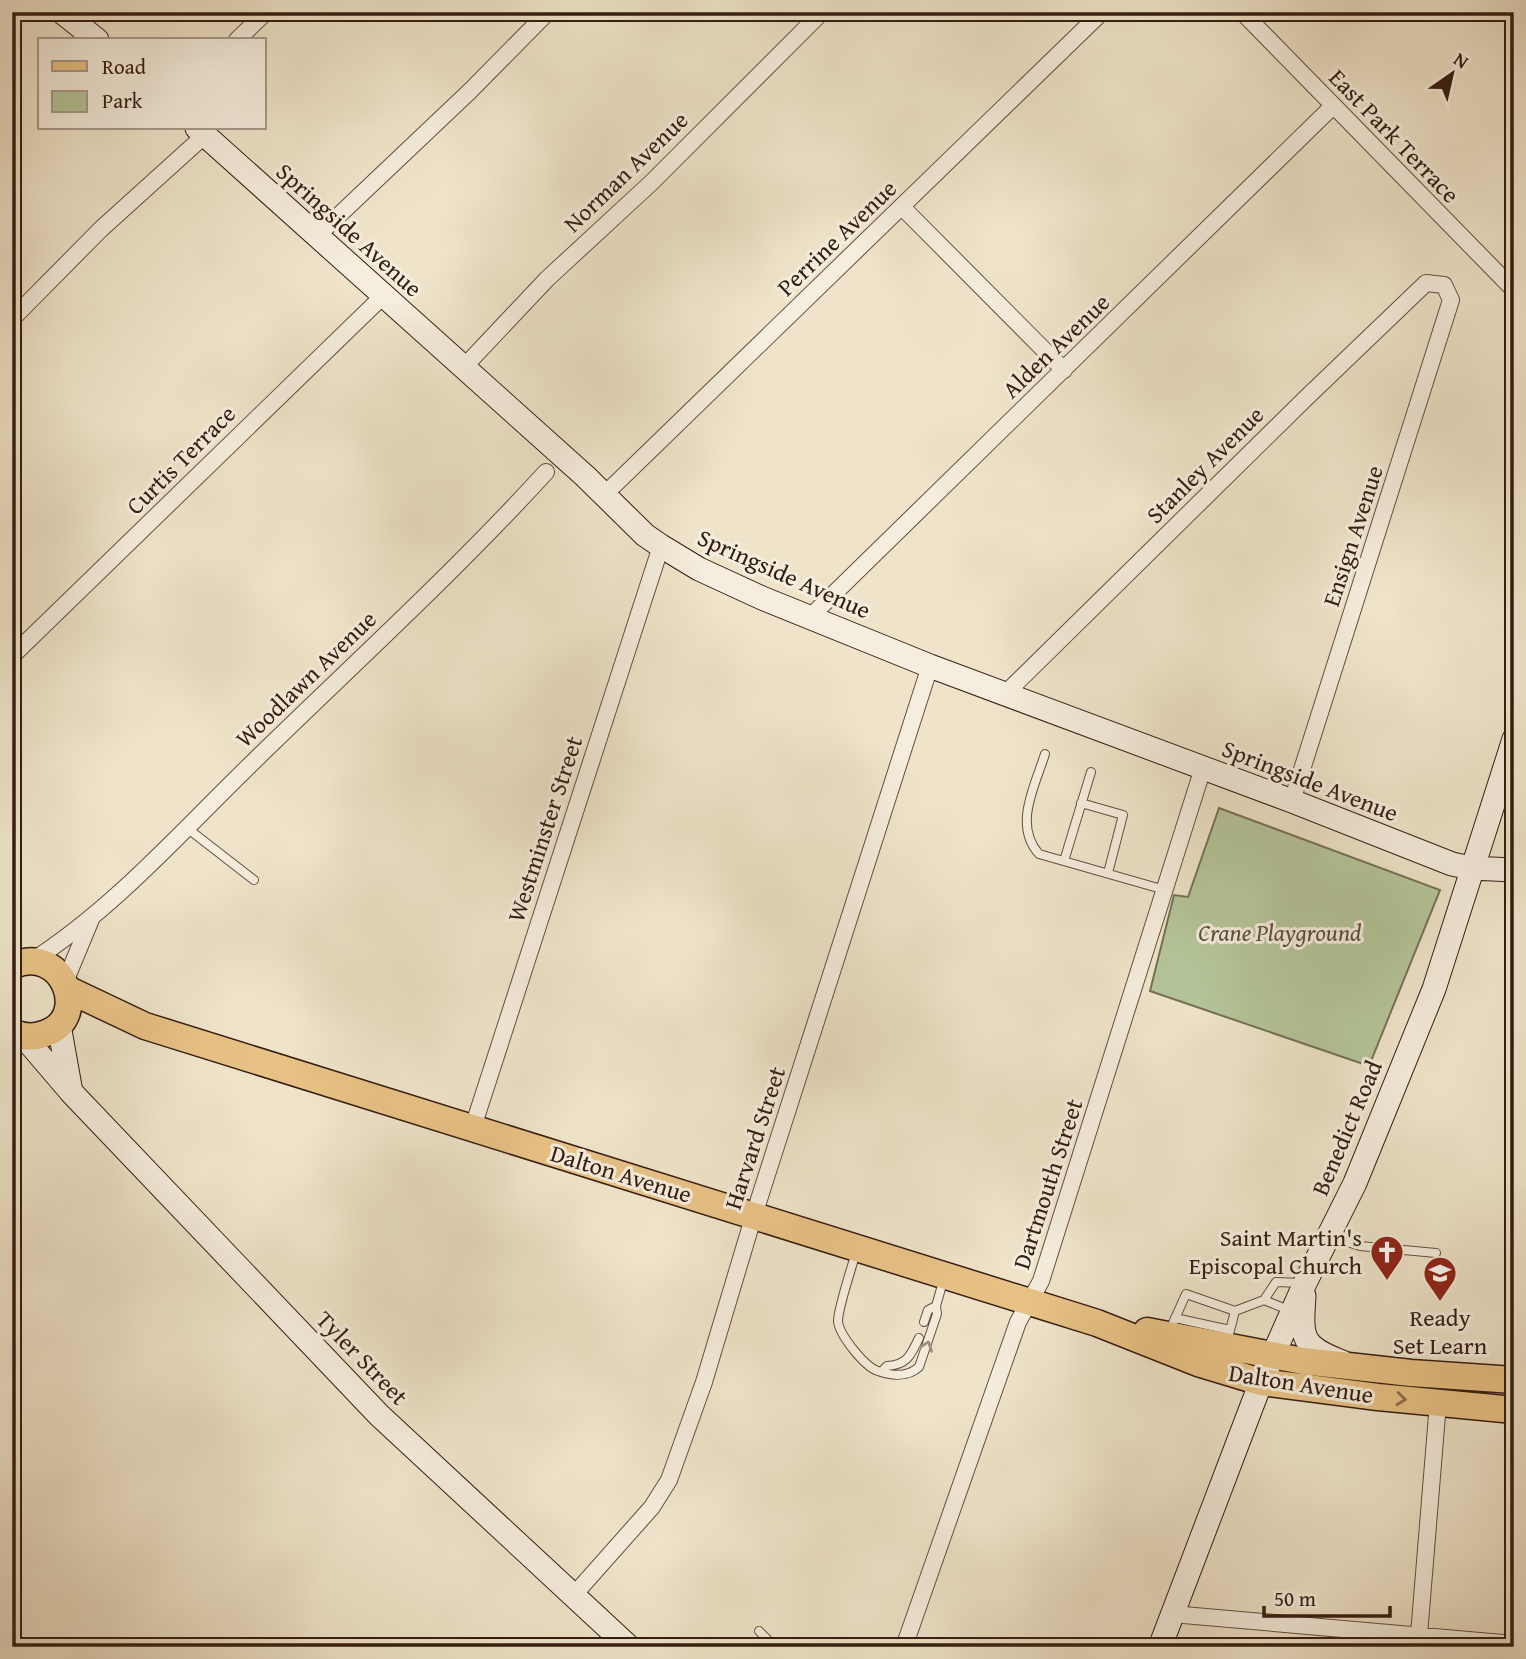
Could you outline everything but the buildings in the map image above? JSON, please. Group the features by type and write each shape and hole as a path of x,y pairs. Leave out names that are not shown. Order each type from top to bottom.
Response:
{"main road":[{"name":"Dalton Avenue","path":"22,964 51,967 66,986 145,1026 1097,1323 1198,1363 1261,1382 1514,1410"},
{"path":"16,1035 37,1037 49,1032 61,1022 69,1000 66,986"},
{"name":"Dalton Avenue","path":"61,1022 86,1020 145,1026"},
{"name":"Dalton Avenue","path":"1097,1323 1172,1326 1228,1338 1273,1354 1304,1361 1358,1368 1514,1380"}],"street":[{"path":"62,12 94,38"},
{"path":"239,38 266,12"},
{"path":"317,236 470,91 548,12"},
{"name":"Norman Avenue","path":"464,367 547,279 651,183 822,12"},
{"name":"Perrine Avenue","path":"604,495 1102,12"},
{"name":"East Park Terrace","path":"1242,12 1514,290"},
{"name":"Alden Avenue","path":"810,617 1333,106"},
{"path":"12,319 201,132"},
{"name":"Springside Avenue","path":"201,132 464,367 645,535 699,569 762,598 930,666 1292,801 1452,864 1471,868 1514,870"},
{"path":"902,207 1064,370"},
{"name":"Stanley Avenue","path":"1004,694 1426,283 1444,285"},
{"name":"Ensign Avenue","path":"1292,801 1451,300 1444,285"},
{"name":"Curtis Terrace","path":"12,656 383,296"},
{"name":"Woodlawn Avenue","path":"22,964 93,915 157,859 498,525 546,472"},
{"name":"Westminster Street","path":"473,1127 661,546"},
{"name":"Harvard Street","path":"573,1597 652,1507 669,1480 704,1382 754,1215 930,666"},
{"name":"Benedict Road","path":"1160,1647 1261,1382 1305,1283 1355,1184 1434,989 1514,739"},
{"name":"Dartmouth Street","path":"904,1647 1018,1322 1041,1282 1203,768"},
{"name":"Woodlawn Avenue","path":"66,986 93,915"},
{"path":"61,1022 71,1092"},
{"name":"Tyler Street","path":"16,1035 379,1415 629,1647"},
{"path":"1305,1283 1302,1324 1306,1338 1316,1352 1358,1368"},
{"path":"1419,1641 1438,1403"},
{"path":"1172,1614 1419,1641 1514,1644"}],"lane":[{"path":"1045,754 1025,817 1031,845 1039,854 1165,890"},
{"path":"1064,861 1091,772"},
{"path":"1081,803 1123,815 1108,873"},
{"path":"187,828 254,880"},
{"path":"1329,1236 1360,1246 1436,1253"},
{"path":"856,1249 838,1322 847,1342 877,1371 904,1375 919,1367 937,1314 936,1307 945,1276"},
{"path":"1172,1326 1186,1294 1235,1311 1264,1300 1276,1282 1305,1283"},
{"path":"1264,1300 1292,1311"},
{"path":"924,1322 928,1310 936,1307"},
{"path":"1228,1338 1235,1311"},
{"path":"882,1371 887,1366 898,1365 909,1359 919,1338"},
{"path":"759,1631 775,1647"}],"green space":[{"name":"Crane Playground","path":"1219,808 1440,890 1369,1066 1150,991 1174,895 1188,897"}],"place":[{"name":"Saint Martin's Episcopal Church","path":"1387,1282"},
{"name":"Ready Set Learn","path":"1440,1303"}]}
